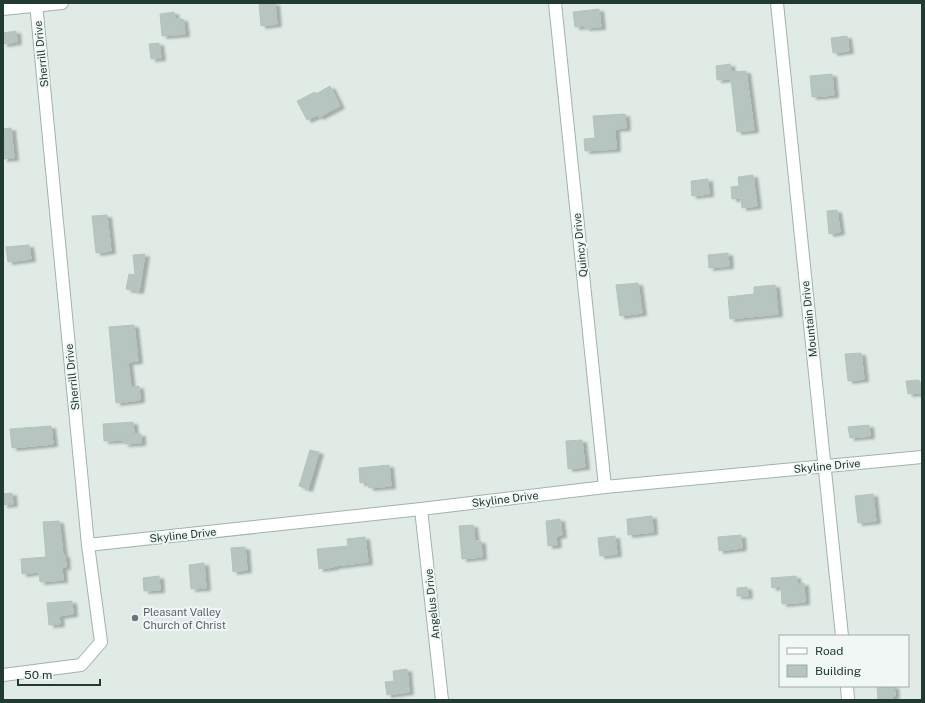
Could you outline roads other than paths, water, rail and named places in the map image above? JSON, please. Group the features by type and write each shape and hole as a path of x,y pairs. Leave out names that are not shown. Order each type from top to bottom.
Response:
{"street":[{"path":"3,9 36,4 62,3"},
{"name":"Quincy Drive","path":"555,3 605,487"},
{"name":"Mountain Drive","path":"777,3 842,635"},
{"name":"Sherrill Drive","path":"3,675 81,665 101,642 88,545 36,4"},
{"name":"Skyline Drive","path":"88,545 605,487 922,457"},
{"name":"Angelus Drive","path":"422,508 442,700"},
{"path":"847,687 848,700"}],"place":[{"name":"Pleasant Valley Church of Christ","path":"135,618"}]}
